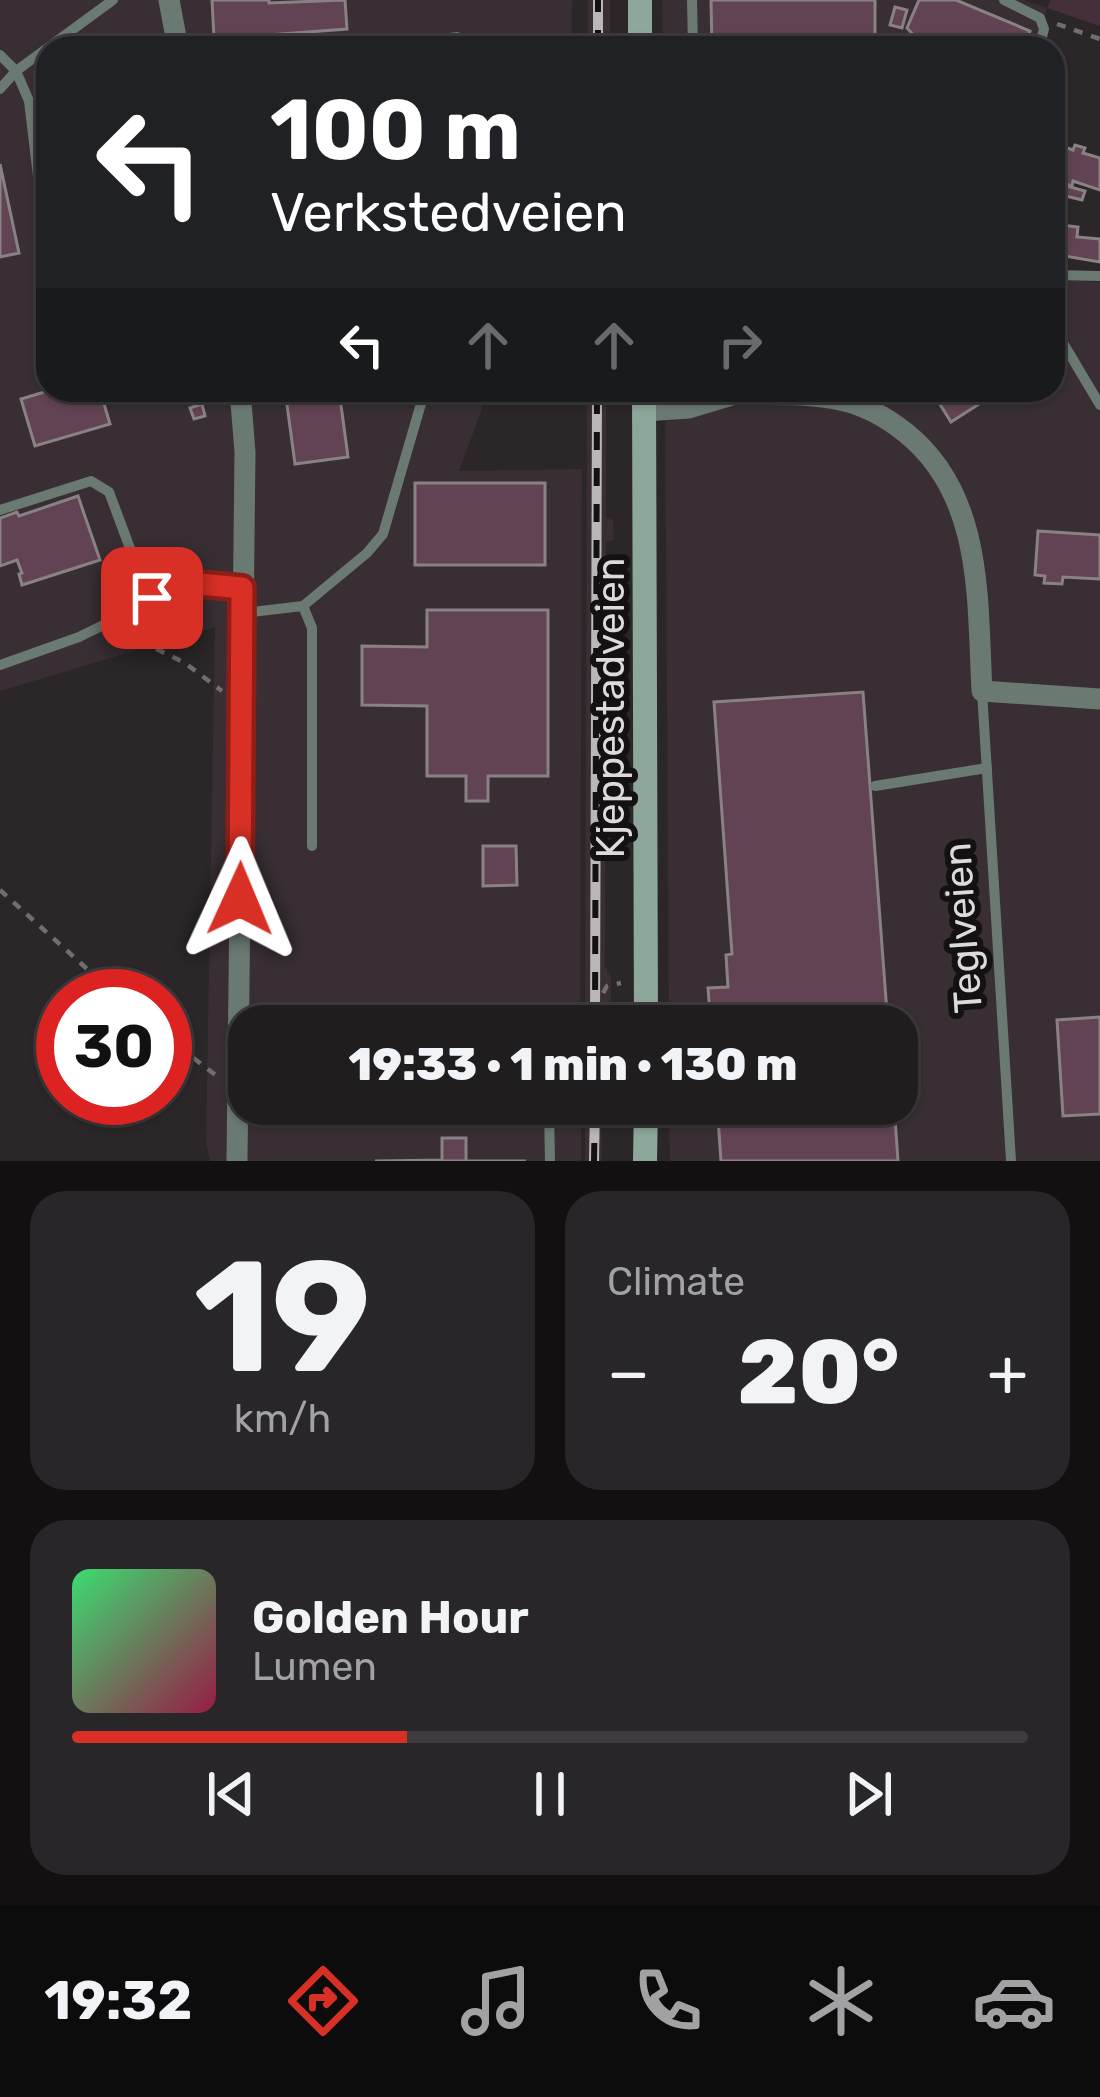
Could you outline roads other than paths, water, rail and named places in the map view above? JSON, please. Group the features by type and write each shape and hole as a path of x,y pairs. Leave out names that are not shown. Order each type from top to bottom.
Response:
{"main road":[{"path":"640,0 640,36"},
{"name":"Kjeppestadveien","path":"644,402 646,1005"},
{"path":"645,1161 646,1125"}],"street":[{"path":"169,0 176,36"},
{"path":"239,1005 245,452 240,402"},
{"name":"Teglveien","path":"655,402 689,408 707,402"},
{"name":"Teglveien","path":"842,402 871,409 923,448 947,480 975,570 982,691"},
{"path":"982,691 1100,699"},
{"path":"236,1161 237,1125"}],"lane":[{"path":"64,36 113,0"},
{"path":"692,0 693,36"},
{"path":"1004,0 1040,18 1042,36"},
{"path":"0,55 16,71 29,101 36,160"},
{"path":"0,89 36,56"},
{"path":"1065,275 1100,276"},
{"path":"1065,346 1100,405"},
{"path":"243,613 303,606 383,534 421,402"},
{"path":"871,409 876,402"},
{"path":"0,510 91,481 109,492 152,598"},
{"path":"0,665 79,637 189,583 242,588"},
{"path":"303,606 312,628 312,846"},
{"name":"Teglveien","path":"982,691 1011,1161"},
{"path":"875,786 988,768"},
{"path":"549,1125 550,1161"}],"railway":[{"path":"598,0 598,36"},
{"path":"595,1005 597,402"},
{"path":"594,1161 595,1125"}]}
